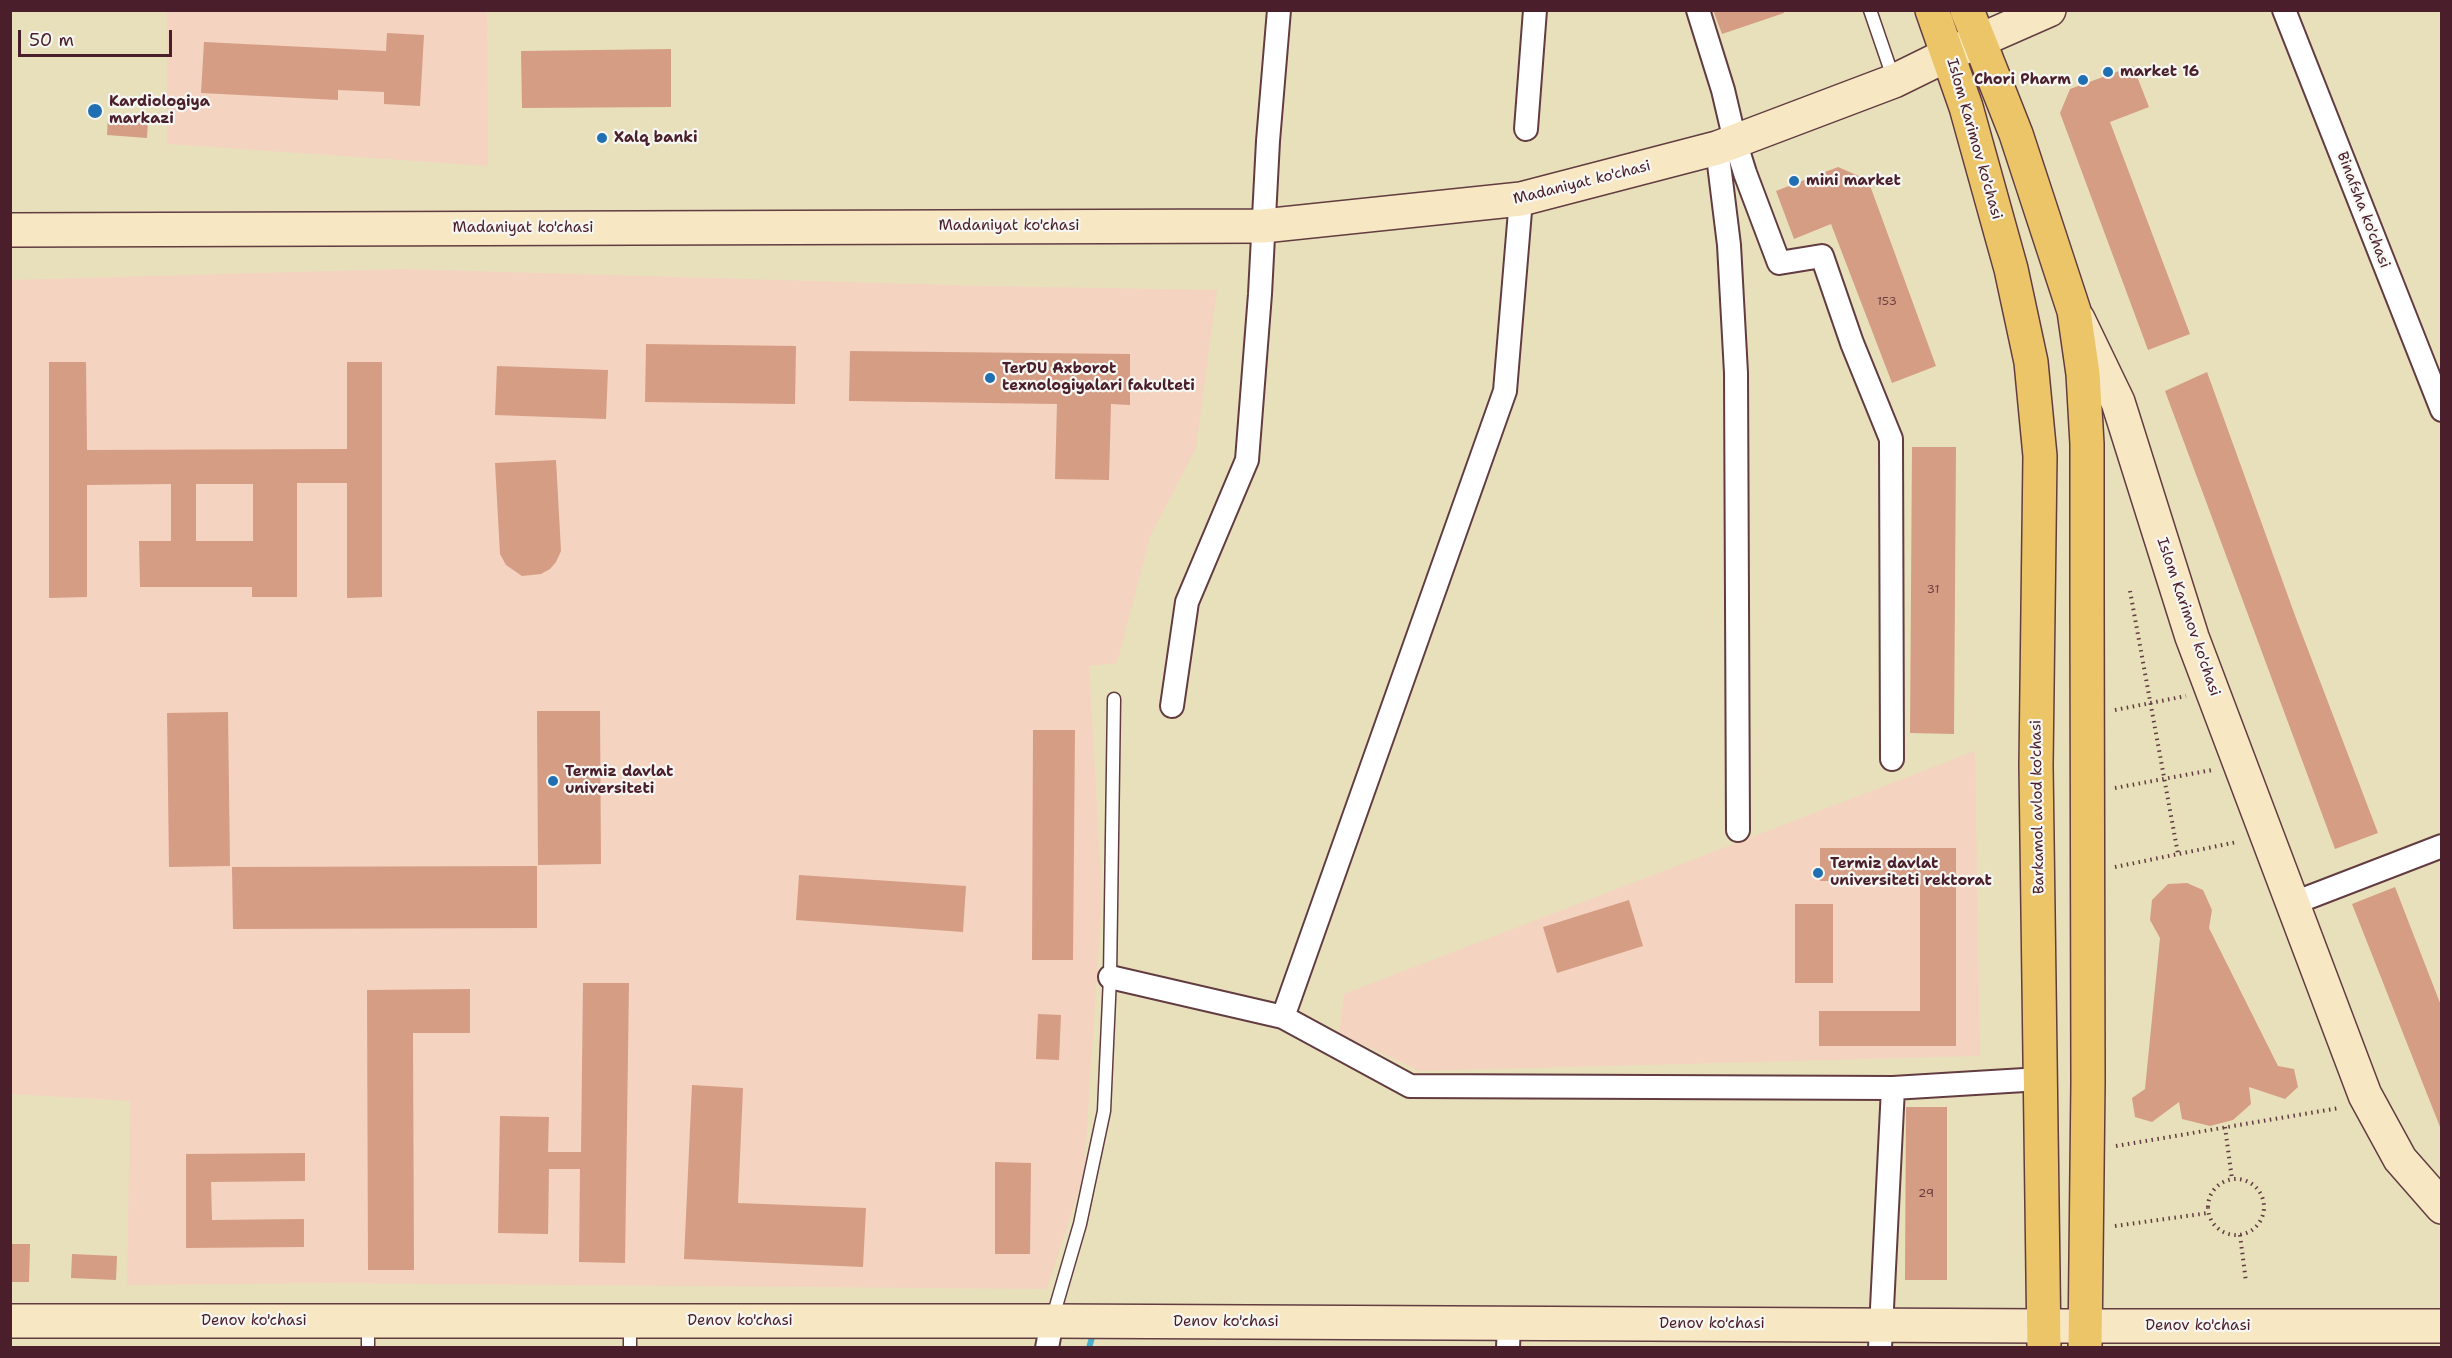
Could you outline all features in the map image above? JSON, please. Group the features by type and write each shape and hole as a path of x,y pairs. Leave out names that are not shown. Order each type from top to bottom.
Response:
{"main road":[{"name":"Islom Karimov ko'chasi","path":"1932,10 1949,54 2012,270"},
{"name":"Islom Karimov ko'chasi","path":"1967,10 2012,124 2074,311"},
{"name":"Barkamol avlod ko'chasi","path":"2012,270 2031,362 2040,456 2036,765 2044,1337"},
{"path":"2074,311 2083,374 2087,456 2088,1082 2085,1337"}],"street":[{"path":"1172,706 1187,602 1247,460 1279,10"},
{"path":"1526,129 1535,10"},
{"path":"1698,10 1724,90 1736,373 1738,830"},
{"name":"Madaniyat ko'chasi","path":"10,230 1263,226 1521,200 1726,145 1894,81 2049,10"},
{"name":"Binafsha ko'chasi","path":"2284,10 2442,410"},
{"path":"1726,145 1779,263 1822,256 1852,343 1891,439 1892,759"},
{"path":"1283,1017 1505,391 1521,200"},
{"name":"Islom Karimov ko'chasi","path":"2074,311 2118,402 2192,638 2365,1095 2400,1159 2442,1207"},
{"path":"2294,903 2442,846"},
{"path":"1110,977 1283,1017 1410,1086 1893,1088 2042,1079"},
{"path":"1880,1336 1893,1088"},
{"name":"Denov ko'chasi","path":"10,1321 368,1334 2085,1337 2442,1326"}],"lane":[{"path":"1870,10 1894,81"},
{"path":"1049,1334 1080,1224 1104,1111 1110,977 1114,699"}],"path":[{"path":"2130,591 2178,854"},
{"path":"2115,710 2186,696"},
{"path":"2115,788 2212,770"},
{"path":"2115,867 2237,842"},
{"path":"2116,1146 2339,1108"},
{"path":"2225,1127 2232,1179"},
{"path":"2232,1179 2250,1182 2262,1196 2265,1205 2260,1223 2253,1230 2240,1235 2226,1234 2218,1229 2208,1213 2210,1194 2223,1181 2232,1179"},
{"path":"2115,1226 2208,1213"},
{"path":"2240,1235 2246,1282"}],"shaded area":[{"path":"167,11 487,11 488,166 167,144"},
{"name":"Termiz davlat universiteti","path":"402,269 985,286 1217,290 1196,448 1150,537 1117,663 1089,666 1102,895 1084,1174 1047,1289 330,1283 127,1285 130,1101 11,1094 10,280"},
{"name":"Termiz davlat universiteti rektorat","path":"1975,751 1980,1056 1420,1071 1339,1033 1344,994"}],"building":[{"path":"1713,10 1783,10 1784,13 1722,34"},
{"path":"387,33 424,35 420,106 384,104 384,92 338,90 338,100 201,93 204,42 386,51"},
{"path":"671,49 671,107 522,108 521,51"},
{"path":"2133,66 2149,107 2110,122 2190,334 2148,350 2060,113 2070,89"},
{"path":"108,117 148,121 147,138 107,135"},
{"path":"1838,167 1868,180 1936,366 1892,383 1831,224 1794,239 1776,191"},
{"path":"646,344 796,346 795,404 645,402"},
{"name":"TerDU Axborot texnologiyalari fakulteti","path":"850,351 1130,354 1130,405 1111,404 1109,480 1055,479 1057,404 849,401"},
{"path":"49,362 86,362 87,450 347,449 347,362 382,362 382,597 347,598 347,483 297,483 297,597 252,597 252,587 140,587 139,541 171,541 171,484 87,485 87,597 49,598","holes":["196,484 253,484 253,541 196,541"]},
{"path":"497,366 608,370 606,419 495,415"},
{"path":"2207,372 2297,621 2378,833 2335,849 2165,391"},
{"path":"1912,447 1956,447 1954,734 1910,733"},
{"path":"556,460 561,551 550,569 541,574 522,576 506,565 500,554 495,463"},
{"path":"537,711 600,711 601,864 538,865"},
{"path":"228,712 230,866 169,867 167,713"},
{"path":"1033,730 1075,730 1073,960 1032,960"},
{"path":"1820,848 1956,848 1956,1046 1819,1046 1819,1011 1920,1011 1920,881 1820,881"},
{"path":"537,866 537,928 233,929 232,867"},
{"path":"799,875 966,886 963,932 796,920"},
{"path":"2187,883 2203,890 2212,910 2209,928 2278,1066 2294,1069 2298,1087 2285,1099 2249,1087 2251,1104 2233,1120 2210,1126 2182,1119 2179,1102 2152,1122 2135,1117 2132,1098 2145,1089 2160,938 2150,920 2152,900 2168,884"},
{"path":"2395,887 2442,1008 2442,1132 2352,904"},
{"path":"1629,900 1643,946 1557,973 1543,927"},
{"path":"1795,904 1833,904 1833,983 1795,983"},
{"path":"583,983 629,983 625,1263 579,1262 580,1169 549,1169 548,1234 498,1233 500,1116 549,1117 548,1152 581,1152"},
{"path":"470,989 470,1033 413,1033 414,1270 368,1270 367,990"},
{"path":"1038,1014 1061,1015 1059,1060 1036,1059"},
{"path":"692,1085 743,1088 738,1203 866,1208 863,1267 684,1259"},
{"path":"1906,1107 1947,1107 1947,1280 1905,1280"},
{"path":"305,1153 305,1181 211,1182 212,1220 304,1219 304,1247 186,1248 186,1154"},
{"path":"995,1162 1031,1163 1030,1254 995,1254"},
{"path":"10,1244 30,1244 29,1282 10,1282"},
{"path":"72,1254 117,1256 116,1280 71,1278"}],"waterway":[{"path":"1089,1348 1093,1334"}],"place":[{"name":"market 16","path":"2108,72"},
{"name":"Chori Pharm","path":"2083,80"},
{"name":"Kardiologiya markazi","path":"95,111"},
{"name":"Xalq banki","path":"602,138"},
{"name":"mini market","path":"1794,181"},
{"name":"TerDU Axborot texnologiyalari fakulteti","path":"990,378"},
{"name":"Termiz davlat universiteti","path":"553,781"},
{"name":"Termiz davlat universiteti rektorat","path":"1818,873"}]}
